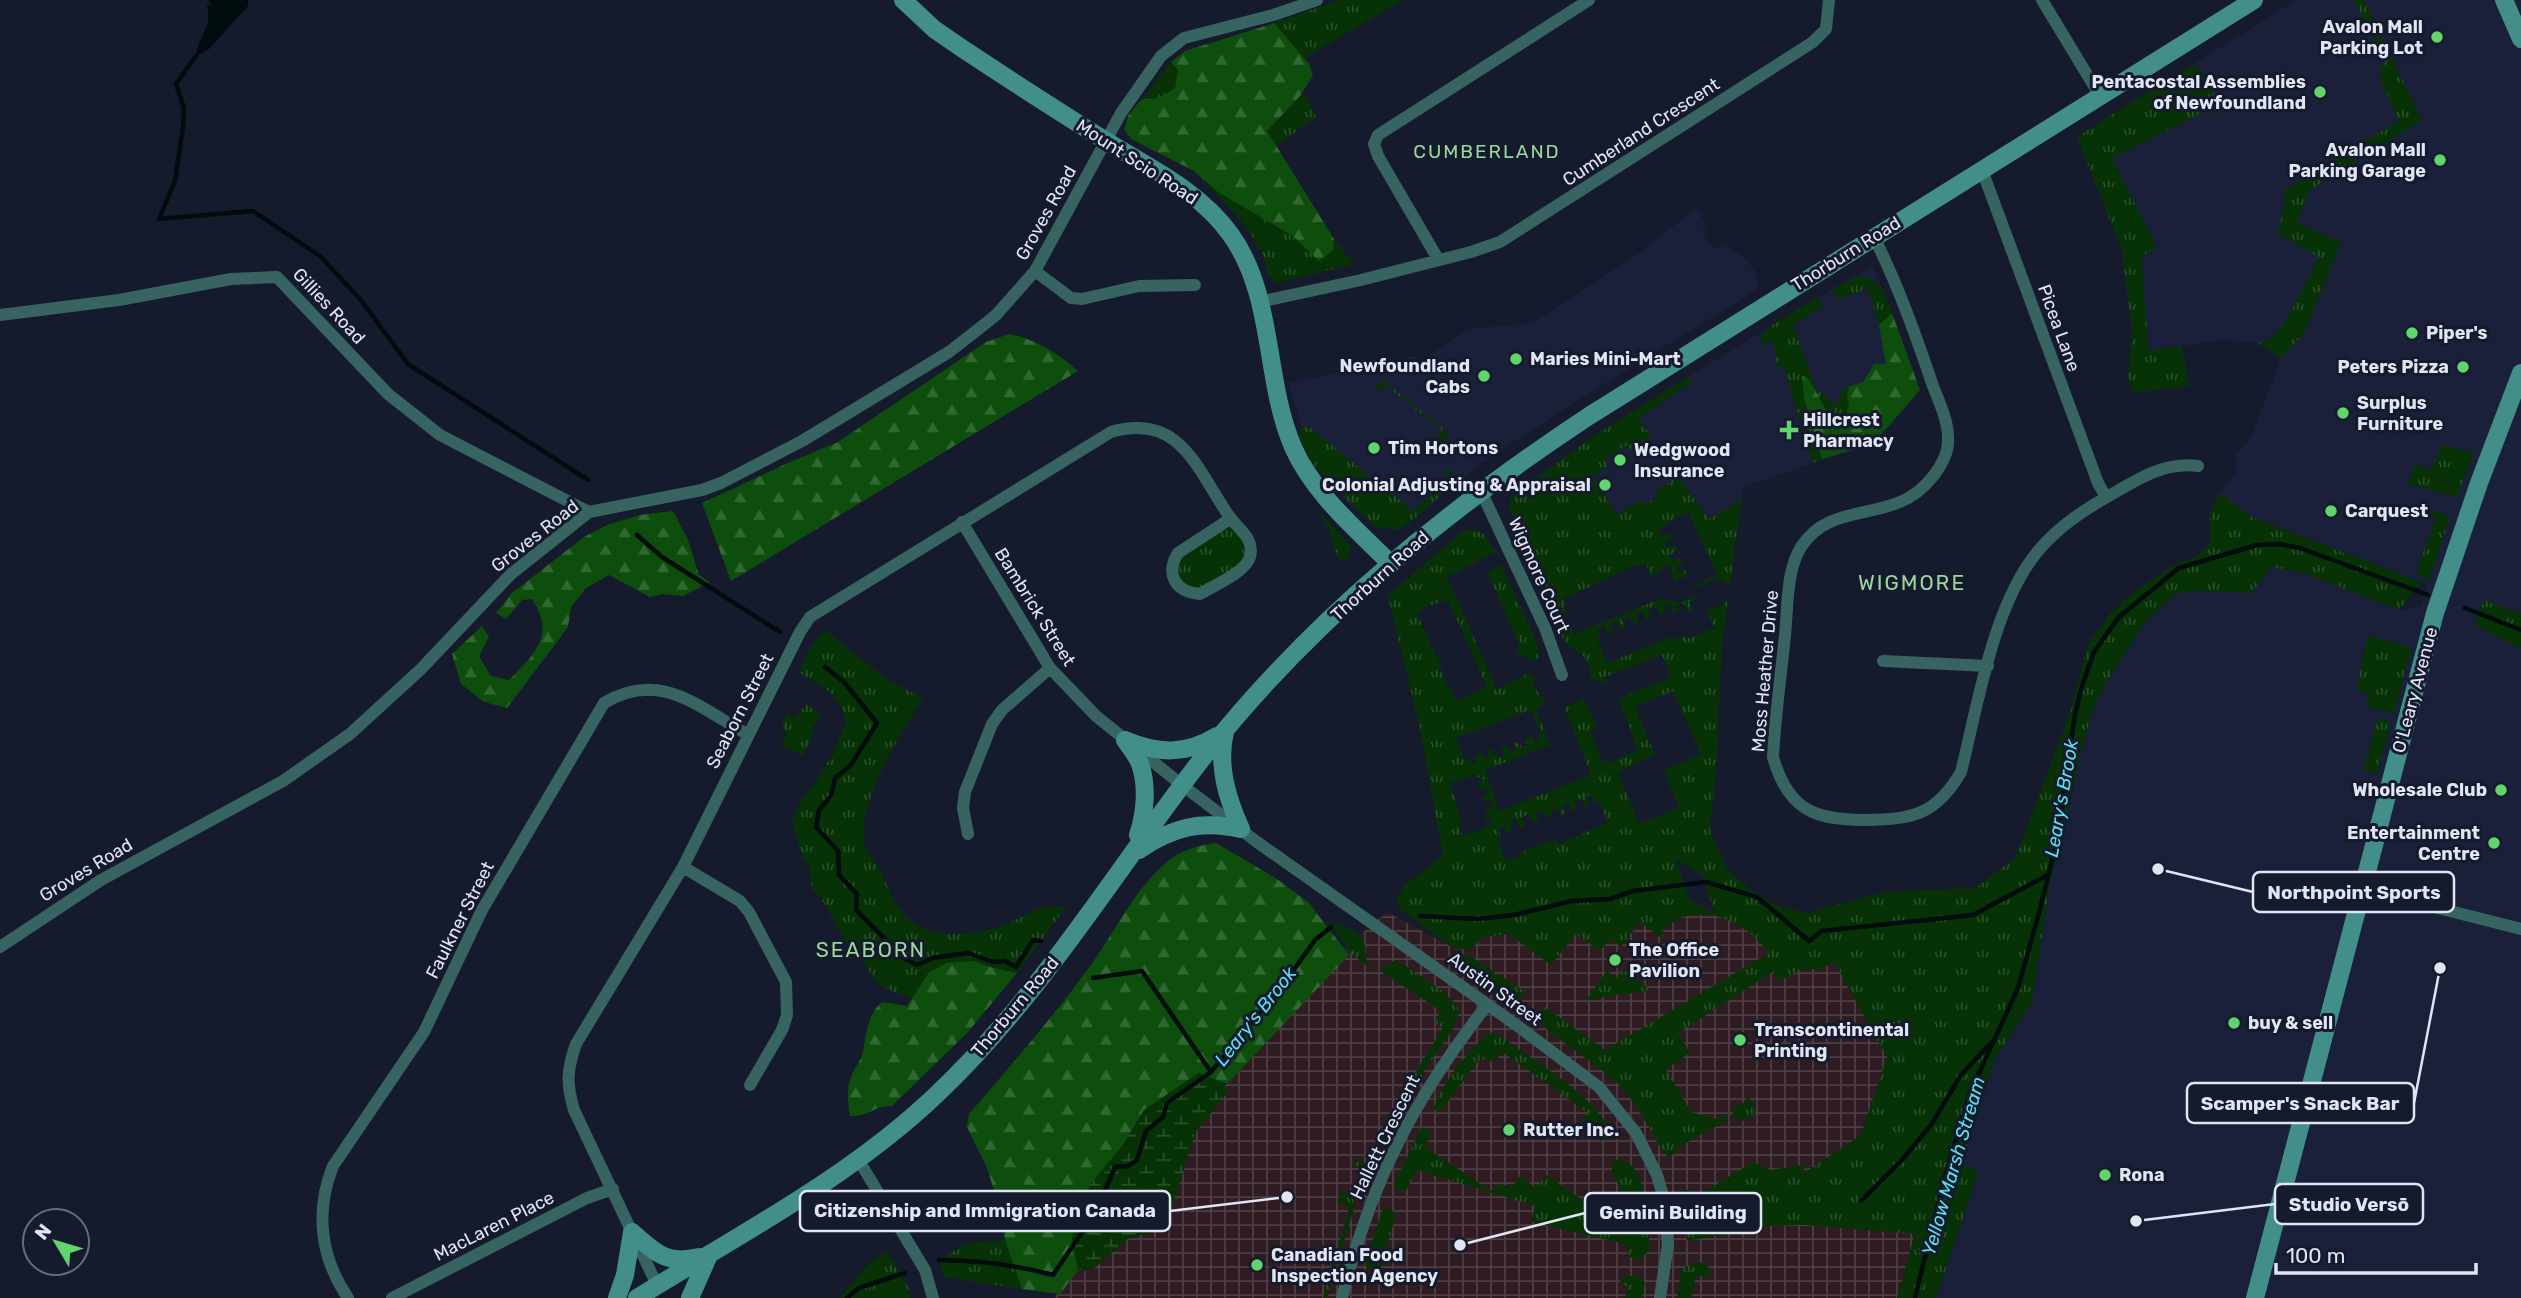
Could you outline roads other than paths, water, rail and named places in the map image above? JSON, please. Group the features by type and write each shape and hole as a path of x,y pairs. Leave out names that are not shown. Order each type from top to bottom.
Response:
{"main road":[{"name":"Mount Scio Road","path":"903,0 934,29 1174,183 1218,218 1247,261 1259,302 1281,411 1294,449 1308,475 1326,497 1391,564"},
{"name":"Thorburn Road","path":"636,1298 660,1292 709,1255 858,1159 934,1097 993,1037 1053,965 1182,785 1226,730 1298,651 1391,564 1528,456 1598,410 2254,0"},
{"path":"2504,0 2521,39"},
{"name":"O'Leary Avenue","path":"2255,1298 2435,613 2479,483 2521,373"},
{"path":"1125,740 1147,750 1174,751 1201,746 1226,730"},
{"path":"1226,730 1220,751 1223,775 1241,829"},
{"path":"1125,740 1140,763 1144,791 1144,818 1131,855"},
{"path":"1131,855 1160,836 1190,826 1218,824 1241,829"},
{"path":"632,1232 657,1254 668,1259 683,1261 709,1255"},
{"path":"617,1298 625,1275 632,1232"},
{"path":"690,1298 709,1255"}],"street":[{"name":"Groves Road","path":"0,947 101,880 283,781 350,734 421,669 511,574 589,512 702,490 721,483 769,459 948,352 996,315 1035,271 1121,113 1161,56 1184,38 1273,15 1317,0"},
{"path":"1438,259 1378,156 1374,144 1378,135 1589,0"},
{"name":"Cumberland Crescent","path":"1259,302 1361,280 1484,248 1511,236 1813,42 1826,29 1829,0"},
{"path":"2042,0 2100,96"},
{"name":"Picea Lane","path":"1982,170 2098,483 2106,498"},
{"name":"Moss Heather Drive","path":"1874,237 1919,344 1949,438 1943,458 1932,478 1917,492 1899,502 1836,517 1822,525 1801,548 1793,565 1773,757 1788,793 1803,807 1818,816 1837,820 1899,819 1921,813 1939,802 1961,772 2000,620 2014,586 2029,563 2065,524 2106,498 2155,471 2176,465 2198,466"},
{"path":"1035,271 1070,298 1082,299 1139,286 1195,285"},
{"name":"Gillies Road","path":"0,315 119,300 231,279 277,277 388,394 440,435 589,512"},
{"name":"Seaborn Street","path":"660,1292 574,1110 568,1091 568,1068 576,1044 683,867 747,734 810,617 1111,432 1125,428 1156,430 1186,449 1196,460 1230,519 1247,536 1251,548 1250,559 1244,568 1200,594 1181,589 1174,582 1171,572 1178,553 1230,519"},
{"name":"Wigmore Court","path":"1482,491 1540,617 1562,675"},
{"name":"Bambrick Street","path":"962,523 1050,668 1096,716 1182,785"},
{"path":"1883,662 1988,666"},
{"path":"968,834 963,808 965,792 992,723 1002,710 1050,668"},
{"name":"Faulkner Street","path":"348,1298 328,1257 321,1221 324,1194 333,1166 424,1032 482,910 604,703 618,694 653,688 684,698 747,734"},
{"name":"Austin Street","path":"1182,785 1488,1004 1599,1087 1636,1133 1657,1175 1668,1244 1660,1298"},
{"path":"683,867 740,901 749,912 786,982 787,1015 782,1030 750,1085"},
{"path":"2363,888 2521,929"},
{"name":"Hallett Crescent","path":"1342,1298 1375,1190 1392,1153 1431,1082 1488,1004"},
{"path":"858,1159 925,1269 933,1298"},
{"name":"MacLaren Place","path":"392,1298 587,1198 613,1189"}],"waterway":[{"path":"196,56 176,84 184,108 183,127 175,181 159,219 253,211 320,256 360,299 408,364 588,480"},
{"path":"637,535 662,557 780,632"},
{"name":"Leary's Brook","path":"1915,1298 1943,1184 1970,1093 2018,988 2039,913 2056,845 2075,714 2082,686 2094,652 2119,617 2179,568 2257,545 2279,544 2300,548 2428,595"},
{"name":"Leary's Brook","path":"2465,608 2521,630"},
{"path":"825,667 844,682 877,723 851,765 835,778 831,796 819,810 816,827 838,851 839,875 857,894 856,910 904,958 917,965 932,958 968,953 993,962 1005,961 1016,967 1033,940 1041,941"},
{"name":"Leary's Brook","path":"1420,916 1477,919 1514,915 1572,901 1610,899 1633,891 1706,882 1757,897 1809,941 1822,931 1973,915 2046,876"},
{"name":"Leary's Brook","path":"939,1260 997,1264 1053,1275 1096,1212 1115,1167 1128,1166 1137,1160 1146,1131 1163,1117 1167,1103 1211,1072 1288,978 1315,940 1331,927"},
{"path":"1093,978 1142,971 1211,1072"},
{"name":"Yellow Marsh Stream","path":"1861,1201 1902,1160 1931,1125 1961,1075 1991,1043"},
{"name":"Leary's Brook","path":"847,1298 859,1288 905,1273"}],"place":[{"name":"Avalon Mall Parking Lot","path":"2437,37"},
{"name":"Pentacostal Assemblies of Newfoundland","path":"2320,92"},
{"name":"Avalon Mall Parking Garage","path":"2440,160"},
{"name":"Piper's","path":"2412,333"},
{"name":"Maries Mini-Mart","path":"1516,359"},
{"name":"Peters Pizza","path":"2463,367"},
{"name":"Newfoundland Cabs","path":"1484,376"},
{"name":"Surplus Furniture","path":"2343,413"},
{"name":"Hillcrest Pharmacy","path":"1789,430"},
{"name":"Tim Hortons","path":"1374,448"},
{"name":"Wedgwood Insurance","path":"1620,460"},
{"name":"Colonial Adjusting & Appraisal","path":"1605,485"},
{"name":"Carquest","path":"2331,511"},
{"name":"Wholesale Club","path":"2501,790"},
{"name":"Entertainment Centre","path":"2494,843"},
{"name":"Northpoint Sports","path":"2158,869"},
{"name":"The Office Pavilion","path":"1615,960"},
{"name":"Scamper's Snack Bar","path":"2440,968"},
{"name":"buy & sell","path":"2234,1023"},
{"name":"Transcontinental Printing","path":"1740,1040"},
{"name":"Rutter Inc.","path":"1509,1130"},
{"name":"Rona","path":"2105,1175"},
{"name":"Citizenship and Immigration Canada","path":"1287,1197"},
{"name":"Studio Versō","path":"2136,1221"},
{"name":"Gemini Building","path":"1460,1245"},
{"name":"Canadian Food Inspection Agency","path":"1257,1265"}],"district":[{"name":"CUMBERLAND","path":"1487,151"},
{"name":"WIGMORE","path":"1912,583"},
{"name":"SEABORN","path":"871,950"}]}
